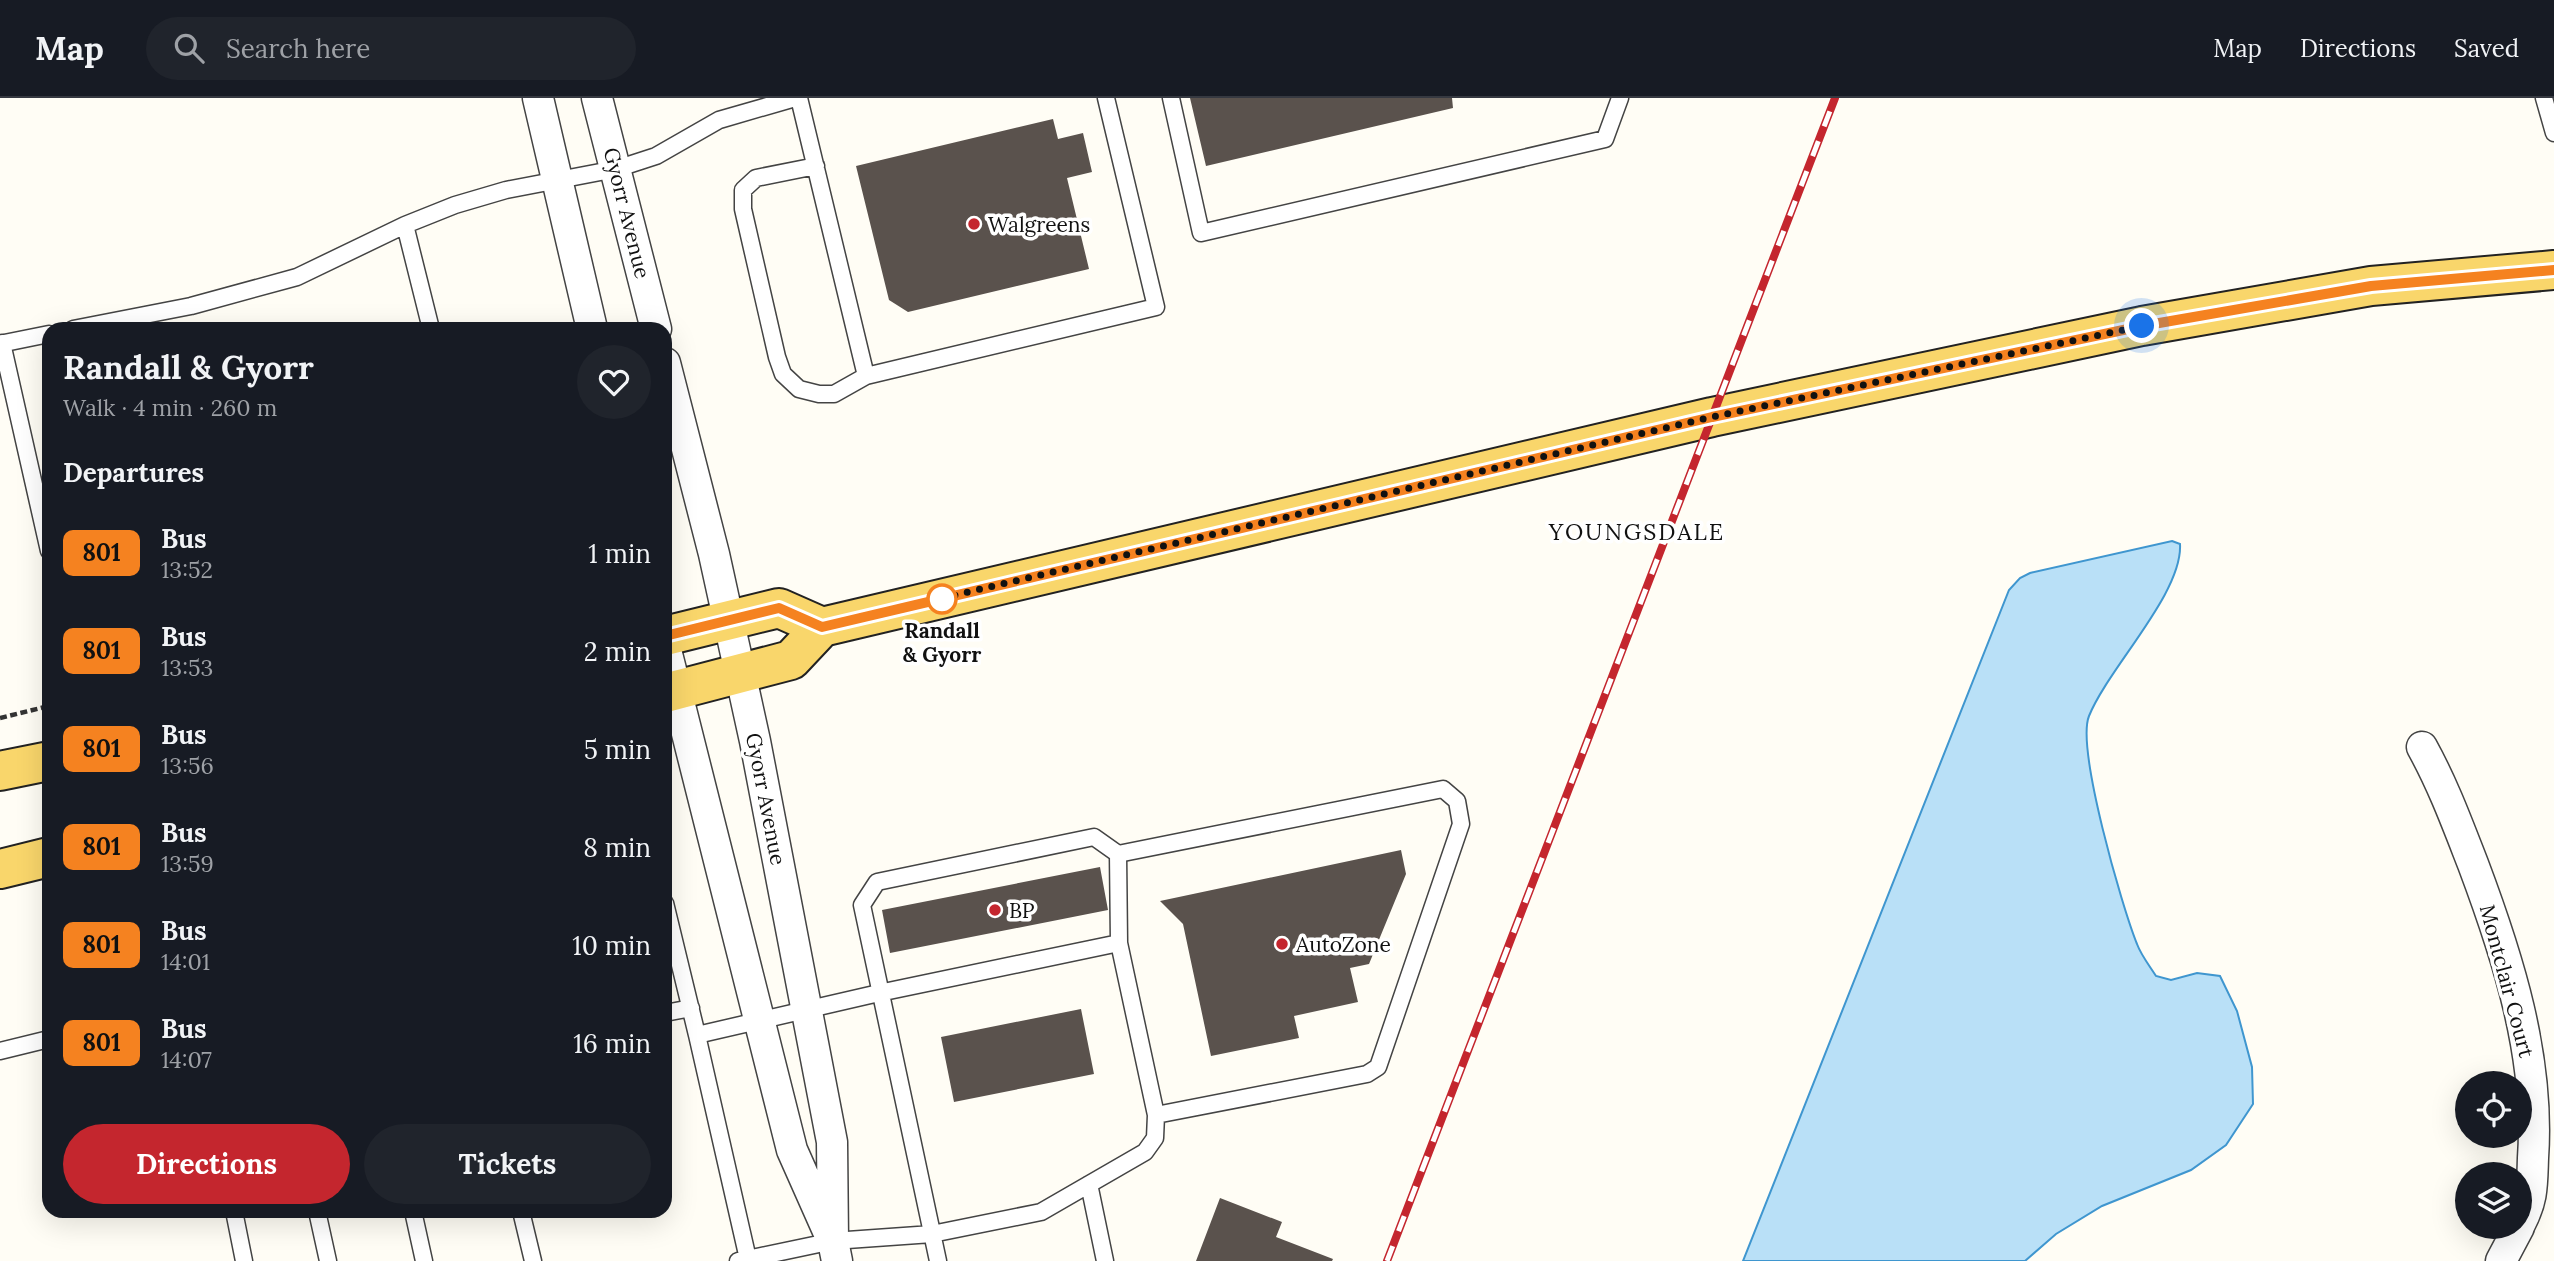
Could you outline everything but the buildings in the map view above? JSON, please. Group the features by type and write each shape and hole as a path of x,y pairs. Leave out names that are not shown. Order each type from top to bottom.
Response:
{"main road":[{"path":"672,691 791,660 822,627 1712,417 2142,326 2371,286 2554,271"},
{"path":"672,634 779,608 822,627"},
{"path":"0,771 42,762"},
{"path":"0,869 42,859"}],"street":[{"path":"538,98 590,322"},
{"name":"Gyorr Avenue","path":"597,98 654,322"},
{"name":"Gyorr Avenue","path":"672,391 729,621 832,1142 835,1251"},
{"path":"672,695 792,1150 835,1251"},
{"name":"Montclair Court","path":"2422,747 2443,786 2490,908 2516,998 2529,1057 2535,1129 2532,1174"},
{"name":"Montclair Court","path":"2501,1261 2512,1239"}],"lane":[{"path":"109,322 191,306 297,276 405,225 455,205 506,190 616,169 656,156 719,120 797,98 866,376"},
{"path":"816,166 756,178 743,190 743,209 776,357 783,374 799,388 819,394 834,394 866,376 1156,307 1106,98"},
{"path":"1171,98 1201,233 1605,139 1620,98"},
{"path":"2544,98 2554,133"},
{"path":"405,225 429,322"},
{"path":"42,335 1,343 42,521"},
{"path":"938,1261 862,905 877,883 1094,837 1118,854 1443,789 1457,801 1461,824 1378,1067 1367,1074 1156,1115"},
{"path":"672,931 697,1035 743,1260 835,1251 1041,1212 1145,1152 1156,1138 1156,1115 1119,943 1118,854"},
{"path":"697,1035 879,993 1119,943"},
{"path":"672,1012 691,1008"},
{"path":"0,1051 42,1041"},
{"path":"1089,1184 1105,1261"},
{"path":"235,1218 244,1261"},
{"path":"319,1218 328,1261"},
{"path":"415,1218 424,1261"},
{"path":"524,1218 533,1261"}],"path":[{"path":"0,718 42,708"}],"water":[{"path":"2172,541 2180,544 2178,563 2170,585 2089,716 2089,760 2102,828 2139,948 2156,976 2171,980 2197,973 2220,976 2237,1011 2252,1067 2253,1104 2226,1145 2191,1170 2102,1206 2056,1234 2025,1261 1743,1261 2009,590 2020,578 2030,573"}],"railway":[{"path":"1387,1261 1835,98"}],"bus line":[{"name":"801","path":"672,634 779,608 822,627 1712,417 2142,326 2371,286 2554,270"}],"place":[{"name":"Walgreens","path":"974,224"},
{"name":"Randall & Gyorr","path":"942,599"},
{"name":"BP","path":"995,910"},
{"name":"AutoZone","path":"1282,944"}],"district":[{"name":"YOUNGSDALE","path":"1637,531"}],"route":[{"path":"942,599 930,601 1712,417 2142,326"}]}
